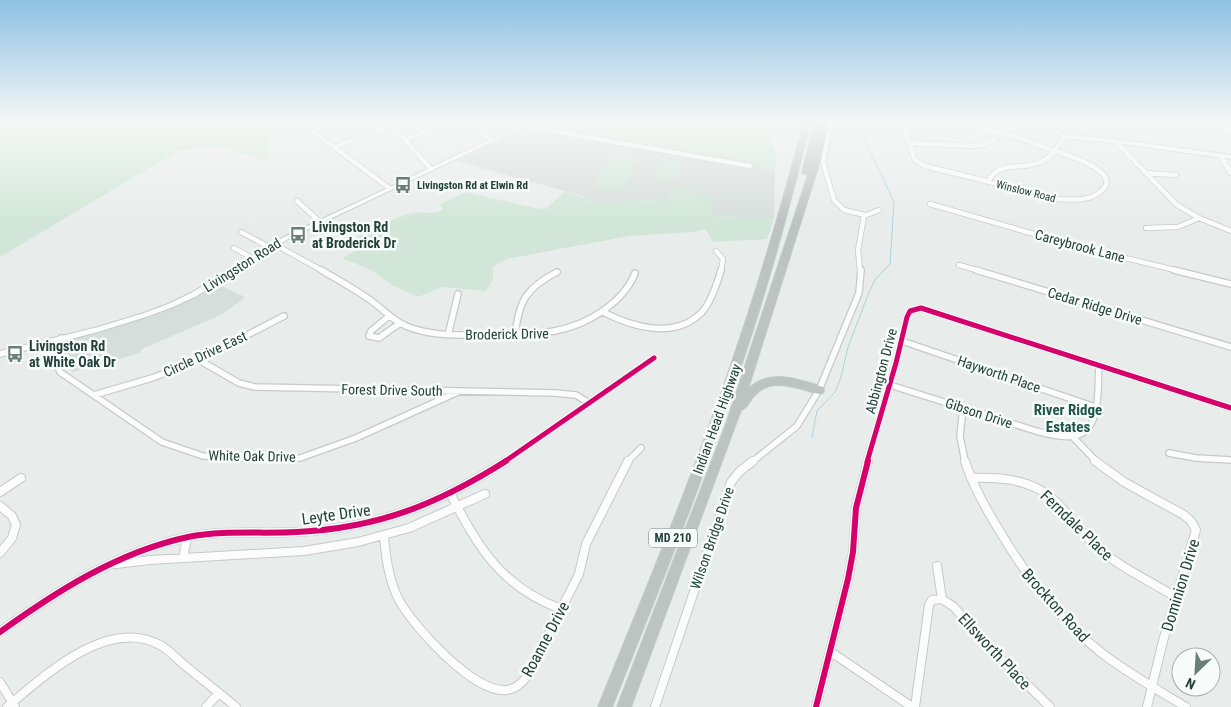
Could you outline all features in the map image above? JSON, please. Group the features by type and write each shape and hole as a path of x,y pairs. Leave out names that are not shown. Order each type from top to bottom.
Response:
{"highway":[{"name":"Indian Head Highway","path":"605,707 677,528 736,368 768,272 799,156"},
{"path":"784,214 804,156"},
{"path":"804,194 804,179 810,156"},
{"name":"Indian Head Highway","path":"624,707 731,424 817,156"},
{"path":"731,424 746,396 760,383 771,380 783,380 819,390"}],"main road":[{"name":"Livingston Road","path":"0,354 139,317 178,302 198,292 271,246 459,156"},
{"path":"1221,156 1231,157"}],"street":[{"path":"347,156 389,188"},
{"path":"419,156 431,169"},
{"path":"697,156 750,166"},
{"path":"824,156 823,162 834,200 844,210 865,215 879,210"},
{"name":"Winslow Road","path":"914,156 920,164 1067,200 1089,199 1104,191 1105,180 1096,168 1067,156"},
{"path":"988,182 995,170 1039,163 1049,156"},
{"path":"1130,156 1174,202 1199,218 1231,231"},
{"path":"1221,156 1231,173"},
{"path":"1146,173 1176,175"},
{"path":"296,200 320,222"},
{"name":"Careybrook Lane","path":"930,204 1072,245 1231,284"},
{"name":"Wilson Bridge Drive","path":"655,707 731,482 740,471 797,426 819,390 858,296 861,278 858,250 865,215"},
{"path":"1146,228 1178,227 1199,218"},
{"name":"Broderick Drive","path":"241,232 271,246 368,299 400,323 424,332 448,335 515,336 556,333 581,324 603,312 623,295 635,274"},
{"path":"234,248 252,258"},
{"path":"603,312 623,323 643,328 669,328 688,321 700,314 707,304 721,272 723,260 716,251"},
{"name":"Cedar Ridge Drive","path":"959,265 1231,347"},
{"path":"515,336 519,305 525,294 534,284 557,272"},
{"path":"448,335 458,294"},
{"name":"Abbington Drive","path":"816,707 852,560 857,500 908,314 913,310 924,308 1231,408"},
{"name":"Circle Drive East","path":"94,395 152,378 199,360 284,316"},
{"path":"390,316 372,329 370,336 380,338 400,323"},
{"name":"White Oak Drive","path":"60,338 58,370 146,432 175,448 203,456 300,458 330,450 460,391"},
{"name":"Hayworth Place","path":"902,341 1095,407"},
{"name":"Leyte Drive","path":"0,632 64,587 133,555 187,538 200,535 308,531 358,525 400,515 450,493 517,452 654,358"},
{"name":"Forest Drive South","path":"199,360 238,383 255,387 567,394 580,396 590,402"},
{"path":"1072,436 1083,434 1090,429 1095,420 1099,365"},
{"name":"Gibson Drive","path":"890,385 1044,434 1072,436"},
{"name":"Brockton Road","path":"963,408 960,442 971,478 1004,540 1038,590 1091,644 1114,663 1186,707"},
{"name":"Dominion Drive","path":"1072,436 1089,456 1111,474 1192,522 1196,534 1176,597 1147,707"},
{"name":"Roanne Drive","path":"384,537 386,559 391,580 398,598 411,619 445,655 491,688 507,690 525,680 582,568 584,549 594,527 628,460 641,448"},
{"path":"1169,453 1196,458 1231,460"},
{"path":"0,492 21,478"},
{"name":"Ferndale Place","path":"971,478 1010,478 1043,490 1059,504 1084,536 1097,548 1176,597"},
{"path":"450,493 482,550 499,571 534,598 561,609"},
{"name":"Leyte Drive","path":"104,567 133,561 319,550 402,532 485,494"},
{"path":"0,506 12,516 16,525 12,538 0,552"},
{"path":"183,558 187,538"},
{"path":"831,652 914,707 929,605 932,600 941,598 937,566"},
{"name":"Ellsworth Place","path":"941,598 956,609 982,640 1050,707"},
{"path":"0,682 11,706 57,667 86,649 104,642 128,638 150,640 159,644 236,707"},
{"path":"206,707 219,693"}],"shaded area":[{"path":"466,156 712,156 735,160 775,171 774,218 712,216 665,202 636,199 619,203 598,203 579,195 456,161"},
{"path":"217,284 245,297 223,314 142,349 140,353 73,372 63,364 66,341 152,316"}],"green space":[{"path":"0,156 169,156 0,257"},
{"path":"251,156 267,156 267,161"},
{"path":"610,156 638,159 622,193 593,188"},
{"path":"712,156 777,156 775,171"},
{"path":"663,158 683,162 674,181 653,177"},
{"path":"675,186 711,197 712,216 774,218 767,239 713,242 706,229 693,232 629,236 507,259 493,266 493,279 486,291 442,287 418,297 392,285 371,270 342,258 367,244 357,237 405,215 439,211 443,209 440,204 466,192 534,208 546,209 565,191 598,203 619,203 636,199 665,202"}],"waterway":[{"path":"812,437 817,411 835,392 841,377 848,347 869,292 875,280 890,264 894,202 873,156"}],"cycle path":[{"path":"816,707 836,634 848,579 853,552 857,500 910,311 921,308 938,312 1231,408"},
{"path":"0,632 37,606 92,573 112,563 175,541 209,534 288,533 346,528 401,514 467,484 499,465 563,423 654,358"}],"place":[{"name":"Livingston Rd at Elwin Rd","path":"403,185"},
{"name":"Livingston Rd at Broderick Dr","path":"298,235"},
{"name":"Livingston Rd at White Oak Dr","path":"15,354"}],"district":[{"name":"River Ridge Estates","path":"1068,418"}]}
